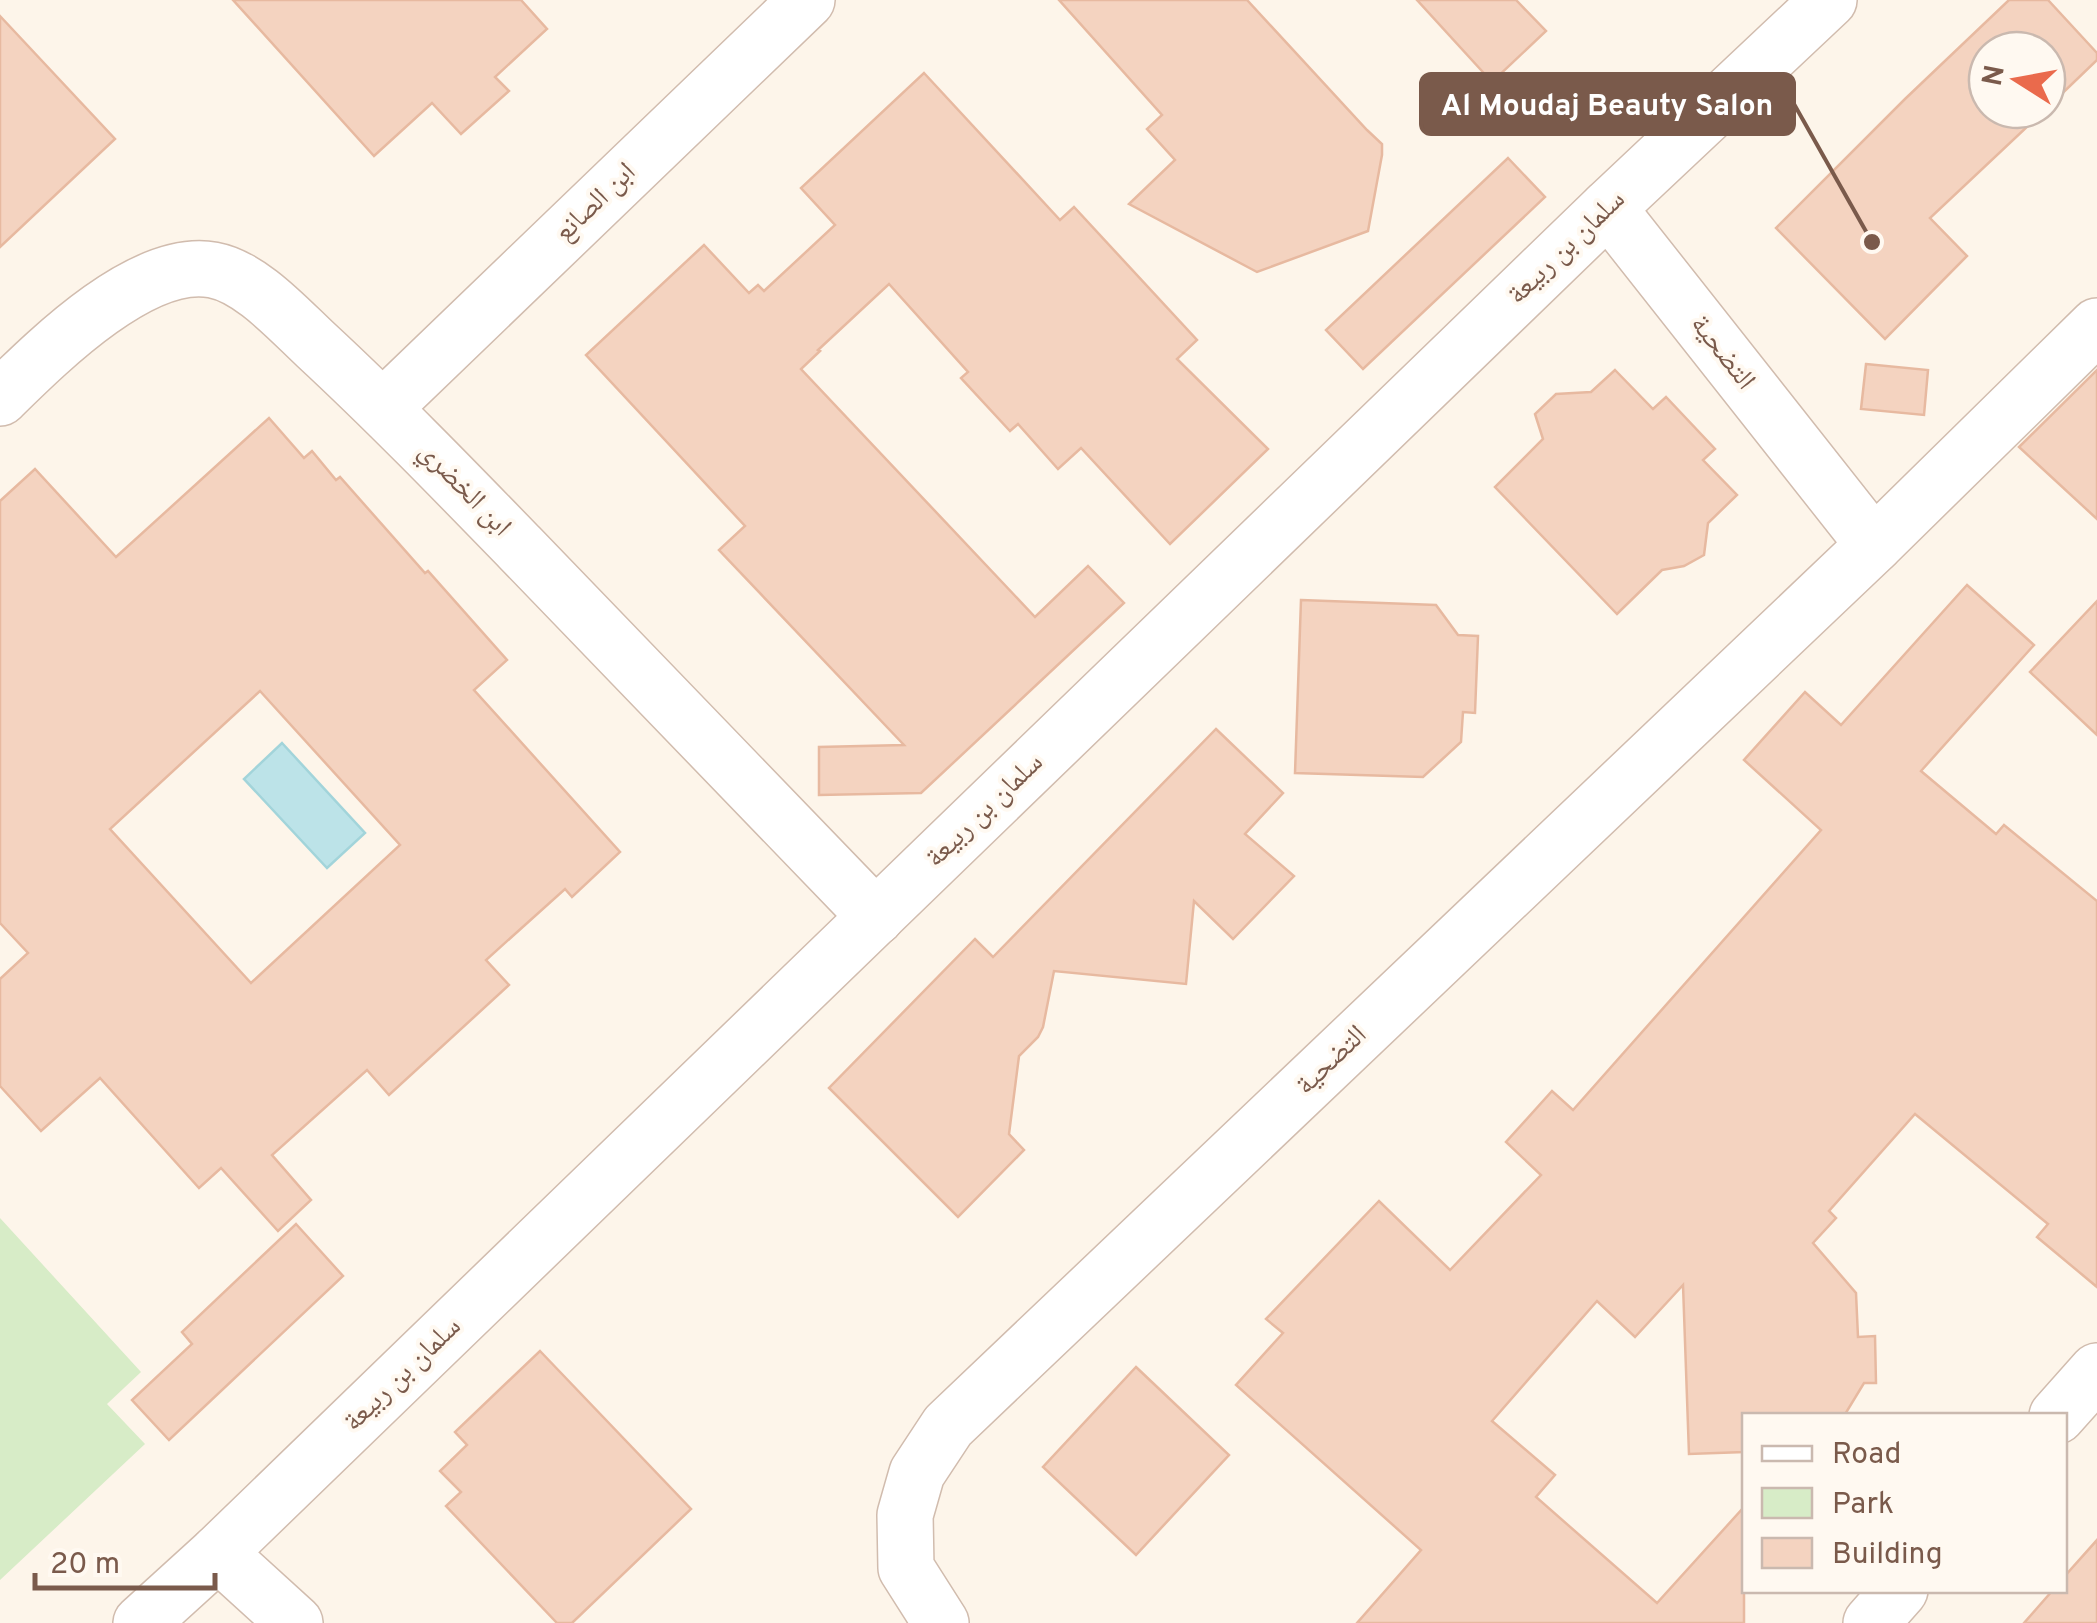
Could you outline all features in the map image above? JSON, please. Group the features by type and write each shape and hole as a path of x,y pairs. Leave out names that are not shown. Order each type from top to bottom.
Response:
{"street":[{"name":"ابن الصانع","path":"384,407 808,0"},
{"name":"سلمان بن ربيعة","path":"140,1623 218,1553 1608,208 1828,0"},
{"name":"التضحية","path":"1608,208 1874,545"},
{"name":"ابن الخضري","path":"0,398 53,346 126,292 180,269 212,270 237,277 384,407 876,917"},
{"name":"التضحية","path":"941,1623 906,1568 905,1516 917,1473 948,1426 1874,545 2097,326"},
{"path":"2060,1413 2097,1372"},
{"path":"218,1553 295,1623"},
{"path":"1870,1623 1897,1593"}],"green space":[{"path":"0,1218 141,1372 107,1404 145,1444 0,1580"}],"water":[{"path":"282,743 365,833 327,868 244,779"}],"building":[{"path":"233,0 521,0 547,29 495,77 509,91 461,134 432,103 374,156"},
{"path":"1059,0 1247,0 1382,144 1368,231 1257,272 1129,204 1175,160 1147,129 1162,115"},
{"path":"1417,0 1516,0 1546,31 1492,82"},
{"path":"2009,0 2048,0 2097,53 2097,60 2067,89 2067,30 1977,30"},
{"path":"0,16 115,139 0,247"},
{"path":"1967,40 1967,130 2024,130 1930,218 1967,256 1885,339 1776,228"},
{"path":"924,73 1060,220 1074,207 1197,340 1177,359 1268,449 1170,544 1081,448 1058,469 1018,424 1010,431 961,378 968,372 889,284 801,369 1035,617 1088,566 1124,603 921,793 819,795 819,747 904,745 719,550 745,526 586,355 704,245 749,293 758,285 764,291 835,225 801,188"},
{"path":"1508,158 1545,197 1363,369 1326,330"},
{"path":"1866,364 1928,370 1924,415 1861,409"},
{"path":"1615,370 1653,409 1666,397 1715,449 1703,460 1737,495 1708,523 1704,555 1684,566 1662,570 1617,614 1495,487 1543,439 1535,414 1556,394 1591,392"},
{"path":"2097,370 2097,519 2019,447"},
{"path":"269,418 304,458 312,451 336,480 340,477 507,660 474,690 620,852 572,897 565,889 486,960 509,985 389,1095 367,1070 272,1155 311,1200 278,1231 221,1168 199,1188 100,1078 41,1131 0,1086 0,979 28,953 0,923 0,501 35,469 116,557","holes":["260,691 400,845 251,983 110,829"]},
{"path":"1967,585 2034,645 1921,771 1996,834 2004,825 2097,901 2097,1287 2037,1237 2048,1224 1915,1114 1829,1211 1836,1218 1813,1243 1856,1293 1858,1337 1875,1336 1876,1383 1864,1383 1846,1413 1742,1413 1742,1452 1689,1454 1683,1285 1635,1337 1597,1301 1492,1421 1555,1475 1536,1497 1657,1603 1742,1509 1744,1623 1357,1623 1421,1550 1236,1385 1283,1333 1266,1319 1379,1201 1450,1270 1541,1175 1506,1142 1552,1091 1573,1110 1821,830 1744,760 1805,692 1841,725"},
{"path":"1301,600 1436,605 1458,635 1478,636 1475,713 1463,712 1461,742 1423,777 1295,773"},
{"path":"2097,601 2097,735 2030,672"},
{"path":"1216,729 1283,793 1245,834 1294,876 1233,939 1194,901 1186,984 1054,971 1043,1027 1019,1056 1009,1134 1024,1150 958,1217 829,1088 975,939 993,957"},
{"path":"296,1224 343,1276 169,1440 132,1400 192,1344 182,1332"},
{"path":"540,1351 691,1509 572,1623 557,1623 446,1506 461,1492 440,1471 467,1445 455,1432"},
{"path":"1136,1367 1229,1455 1136,1555 1043,1467"},
{"path":"2097,1540 2097,1623 2024,1623 2050,1593 2067,1593 2067,1574"}],"place":[{"name":"Al Moudaj Beauty Salon","path":"1872,242"}]}
